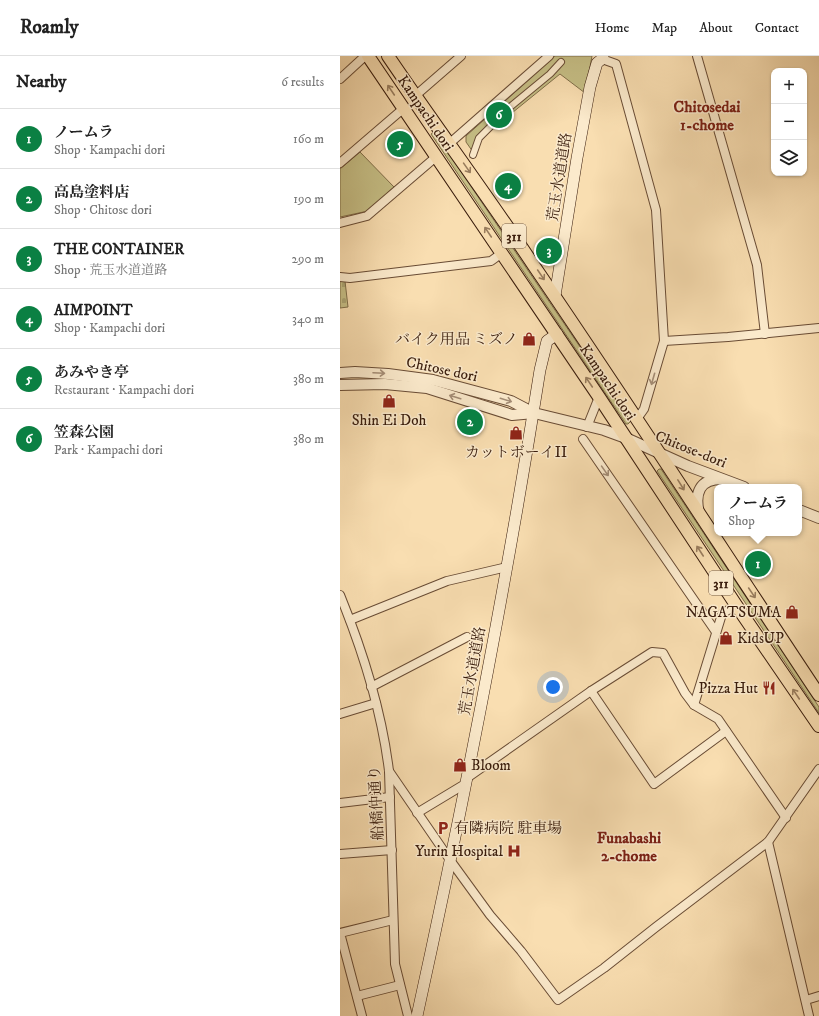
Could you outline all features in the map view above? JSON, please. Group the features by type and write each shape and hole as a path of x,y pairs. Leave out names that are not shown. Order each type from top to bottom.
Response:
{"main road":[{"name":"Kampachi dori","path":"368,56 557,334 736,605 819,726"},
{"name":"Kampachi dori","path":"388,56 415,96 450,143 555,296 819,695"},
{"name":"荒玉水道道路","path":"555,296 590,87 600,58"},
{"name":"荒玉水道道路","path":"417,1016 466,781 507,567 540,370 547,341 557,334"}],"street":[{"path":"340,79 365,56"},
{"path":"415,96 461,56"},
{"path":"450,143 549,56"},
{"path":"697,56 757,265 765,334"},
{"path":"600,58 616,64 656,210 664,341 644,409 637,419"},
{"path":"473,155 479,138 510,108 550,74 561,62"},
{"path":"340,163 404,108"},
{"path":"340,223 367,216 437,156"},
{"path":"340,277 350,278 491,261 502,253"},
{"path":"664,341 765,334 819,328"},
{"name":"Chitose dori","path":"340,373 355,372 388,374 433,380 511,401 534,413 587,426 626,438"},
{"name":"Chitose dori","path":"340,385 385,384 427,388 512,415 534,413"},
{"path":"587,426 599,397"},
{"name":"Chitose-dori","path":"626,438 688,466 737,484"},
{"path":"583,439 716,632"},
{"path":"700,515 697,500 699,490 702,485 714,479 724,478"},
{"path":"802,511 819,518"},
{"path":"350,620 447,580 507,567"},
{"name":"船橋仲通り","path":"340,595 350,620 376,703 386,748 389,771 395,964 408,1016"},
{"path":"694,705 722,614 736,605"},
{"path":"371,687 467,637"},
{"path":"417,812 466,781 591,691 652,652 657,652 663,653 685,693 694,705 718,719 786,818"},
{"path":"591,691 654,784 726,731"},
{"path":"340,714 376,703"},
{"path":"389,771 490,915 521,951 558,1000 604,968 768,842 819,769"},
{"path":"340,803 390,797"},
{"path":"768,842 810,1016"},
{"path":"340,854 392,850"},
{"path":"362,1016 340,933 393,920"},
{"path":"357,996 400,984"},
{"path":"806,1000 819,996"}],"green space":[{"path":"555,56 592,56 585,93 560,74 486,134 473,152 466,142 466,136"},
{"path":"434,132 629,419 630,422 628,424 626,424 431,134"},
{"path":"360,152 394,187 368,211 340,217 340,169"},
{"path":"340,281 345,281 348,307 340,308"},
{"path":"661,469 819,707 819,713 657,471"}],"place":[{"name":"笠森公園","path":"499,115"},
{"name":"あみやき亭","path":"400,144"},
{"name":"AIMPOINT","path":"508,186"},
{"name":"THE CONTAINER","path":"549,251"},
{"name":"バイク用品 ミズノ","path":"529,339"},
{"name":"Shin Ei Doh","path":"389,401"},
{"name":"高島塗料店","path":"470,422"},
{"name":"カットボーイII","path":"516,433"},
{"name":"ノームラ","path":"758,564"},
{"name":"NAGATSUMA","path":"792,612"},
{"name":"KidsUP","path":"726,638"},
{"name":"Pizza Hut","path":"769,688"},
{"name":"Bloom","path":"460,765"},
{"name":"有隣病院 駐車場","path":"443,828"},
{"name":"Yurin Hospital","path":"514,851"}],"district":[{"name":"Chitosedai 1-chome","path":"707,115"},
{"name":"Funabashi 2-chome","path":"629,846"}]}
